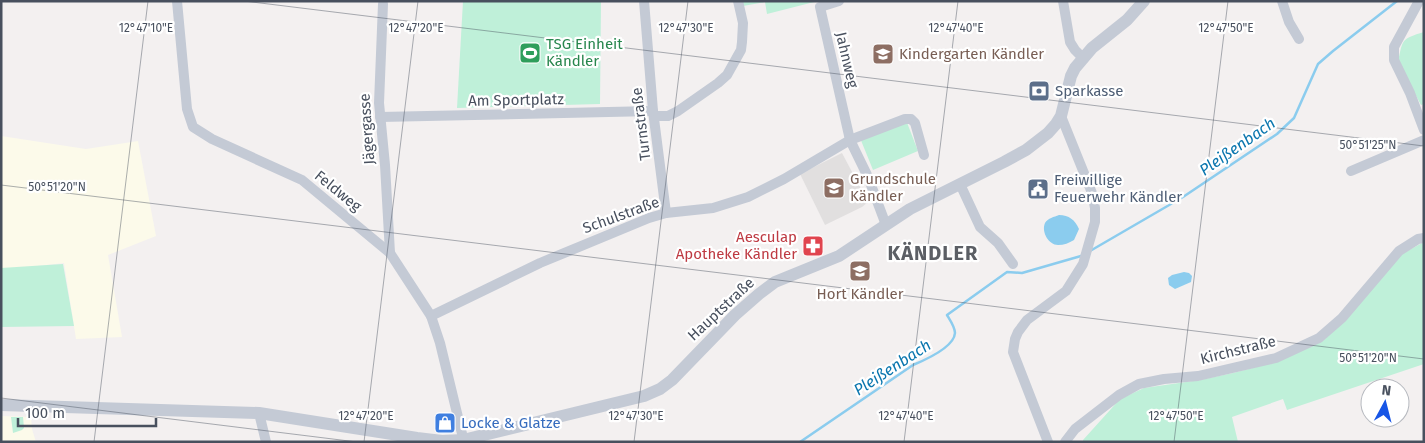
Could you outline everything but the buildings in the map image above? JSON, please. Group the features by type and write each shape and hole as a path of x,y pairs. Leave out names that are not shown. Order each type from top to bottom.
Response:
{"street":[{"name":"Feldweg","path":"176,1 187,109 193,127 212,139 302,180 390,253 431,316 440,343 463,441"},
{"name":"Turnstraße","path":"644,1 654,114 666,213"},
{"name":"Am Sportplatz","path":"380,117 654,114 668,116 727,75 741,50 743,23 738,1"},
{"name":"Jahnweg","path":"839,1 820,7 850,140"},
{"path":"1062,1 1070,42 1083,58"},
{"name":"Hauptstraße","path":"1,405 259,413 417,438 463,441 644,396 660,390 672,380 735,314 775,282 839,256 910,209 1026,150 1048,133 1061,116 1071,76 1083,58 1092,48 1127,20 1144,1"},
{"path":"1282,1 1289,22 1299,39"},
{"path":"1420,1 1394,47 1394,60 1410,93 1424,130"},
{"name":"Jägergasse","path":"382,4 380,117 390,253"},
{"path":"1048,442 1014,352 1014,339 1027,320 1066,291 1083,264 1094,222 1095,208 1092,193 1061,116"},
{"name":"Schulstraße","path":"431,316 540,263 650,218 666,213 713,208 748,197 784,179 850,140 905,119 915,122 924,155"},
{"path":"850,140 868,177 886,225"},
{"path":"1351,172 1424,140"},
{"path":"960,184 980,227 998,243 1013,264"},
{"name":"Kirchstraße","path":"1065,442 1083,423 1120,395 1140,384 1164,379 1198,376 1276,358 1319,338 1342,318 1399,251 1418,239 1424,238"},
{"path":"259,413 266,442"}],"shaded area":[{"path":"1,136 86,149 138,141 156,236 108,255 122,337 76,339 64,263 1,270"},
{"name":"Grundschule Kändler","path":"842,153 868,202 862,207 825,225 800,174"},
{"path":"1,416 31,417 36,442 1,442"}],"green space":[{"name":"TSG Einheit Kändler","path":"463,1 601,1 600,104 457,108"},
{"path":"742,1 818,1 767,14 765,2 743,6"},
{"path":"1424,32 1424,104 1421,105 1398,62 1404,41 1411,36"},
{"path":"906,120 918,151 873,170 860,138"},
{"path":"1424,243 1424,364 1382,378 1360,378 1360,385 1287,410 1283,399 1232,417 1238,442 1083,442 1120,399 1144,388 1200,380 1280,361 1324,340 1402,254"},
{"path":"63,264 74,326 1,327 1,268"},
{"path":"11,417 23,417 24,428 22,430 13,433"}],"water":[{"path":"1059,215 1071,219 1079,229 1074,240 1058,245 1049,240 1045,234 1044,227 1048,220"},
{"path":"1184,272 1192,276 1191,282 1175,289 1169,285 1168,278"}],"waterway":[{"name":"Pleißenbach","path":"1090,251 1183,197 1277,134 1294,118 1318,64 1397,1"},
{"name":"Pleißenbach","path":"800,442 913,365 944,348 950,343 955,333 947,315 1007,272 1022,273 1081,256"}],"place":[{"name":"TSG Einheit Kändler","path":"530,53"},
{"name":"Kindergarten Kändler","path":"883,54"},
{"name":"Sparkasse","path":"1039,91"},
{"name":"Grundschule Kändler","path":"834,188"},
{"name":"Freiwillige Feuerwehr Kändler","path":"1038,189"},
{"name":"Aesculap Apotheke Kändler","path":"813,246"},
{"name":"Hort Kändler","path":"860,271"},
{"name":"Locke & Glatze","path":"445,423"}],"district":[{"name":"KÄNDLER","path":"933,253"}]}
